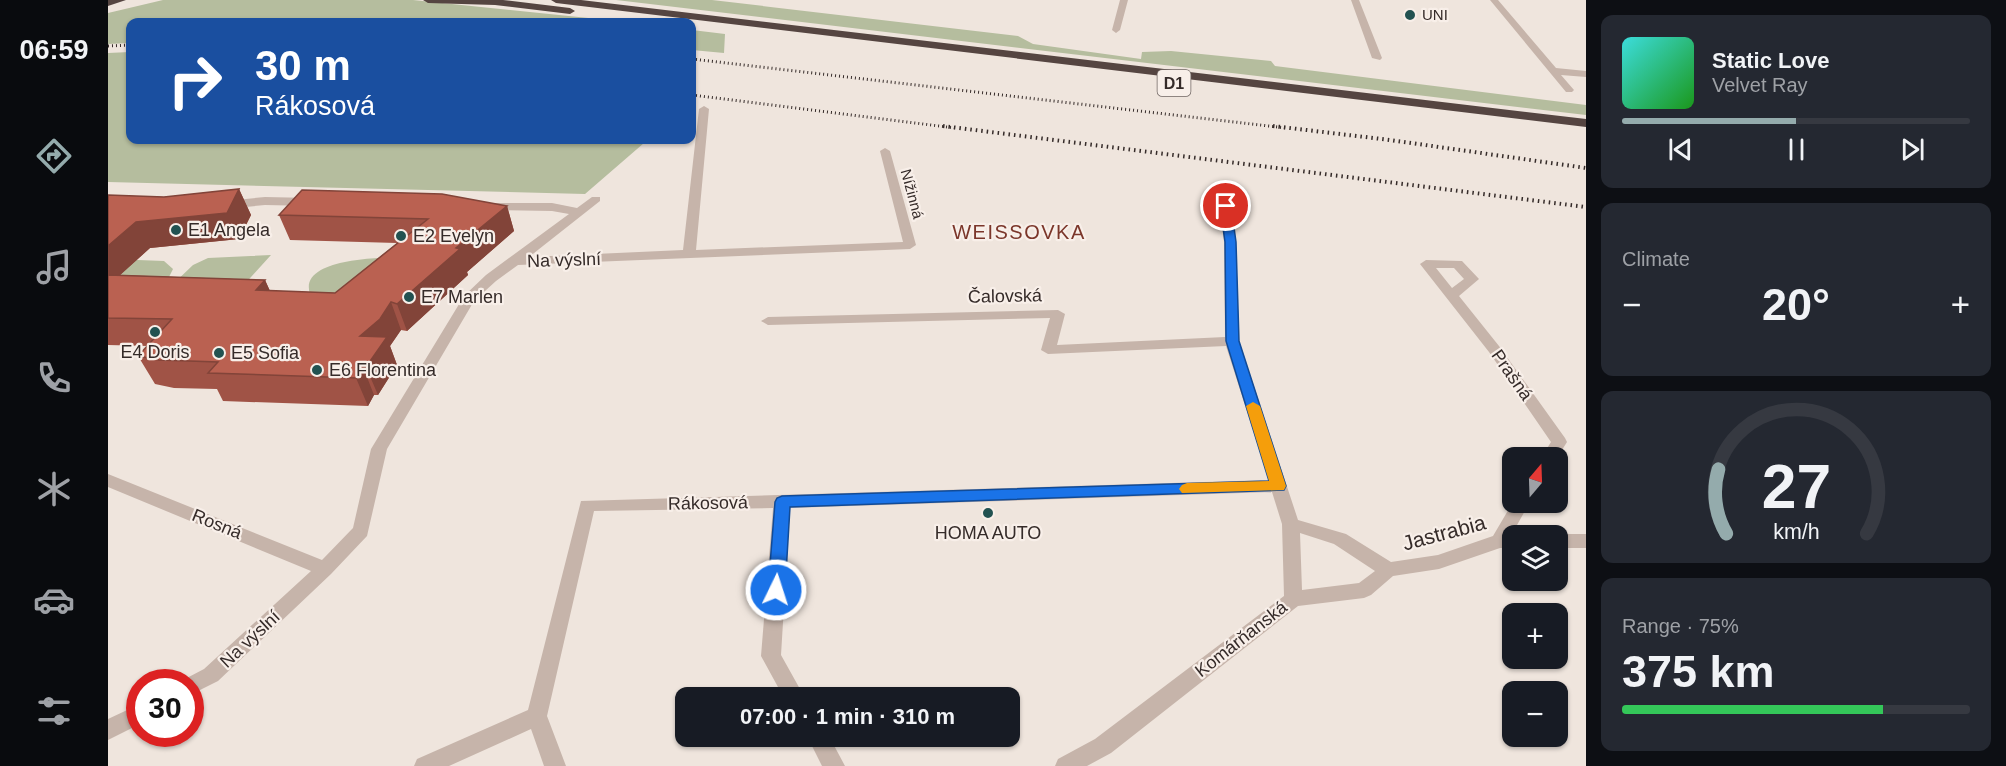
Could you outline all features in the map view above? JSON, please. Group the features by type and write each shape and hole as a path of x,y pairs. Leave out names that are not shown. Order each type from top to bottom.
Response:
{"highway":[{"path":"108,3 121,0"},
{"path":"428,0 508,3"},
{"path":"479,0 634,18"},
{"name":"D1","path":"556,0 1586,123"},
{"name":"D1","path":"696,26 1586,134"}],"street":[{"path":"1116,30 1124,0"},
{"path":"1355,0 1377,58"},
{"path":"1494,0 1569,90"},
{"path":"1553,71 1586,74"},
{"path":"689,255 704,109"},
{"name":"Nížinná","path":"885,151 910,245"},
{"path":"515,261 596,198"},
{"path":"211,206 265,201 326,202"},
{"path":"480,206 552,207 578,212"},
{"name":"Komárňanská","path":"1066,766 1103,746 1293,598 1291,524 1232,341 1230,242 1226,206"},
{"name":"Na výslní","path":"204,679 211,675 325,569 361,531 379,449 469,299 491,278 515,261 910,245"},
{"name":"Prašná","path":"1450,296 1494,350 1559,442 1556,447"},
{"name":"Čalovská","path":"768,321 1058,314 1048,350 1232,341"},
{"name":"Rosná","path":"108,480 325,569"},
{"name":"Rákosová","path":"537,716 587,505 782,502 1278,486"},
{"path":"782,502 771,656 789,687"},
{"name":"Jastrabia","path":"1291,524 1340,539 1388,570"},
{"path":"1568,541 1586,541"},
{"name":"Jastrabia","path":"1293,598 1364,590 1388,570 1439,562 1502,542"},
{"path":"425,766 537,716 555,766"},
{"path":"108,730 126,720"},
{"path":"823,747 834,766"}],"green space":[{"path":"163,0 413,0 588,18 126,18 126,43 108,44 108,13"},
{"path":"616,0 712,0 1018,36 1033,44 1141,59 1142,52 1171,51 1271,61 1275,66 1586,105 1586,115"},
{"path":"696,30 725,34 724,53 696,50"},
{"path":"126,52 126,144 643,144 585,194 108,182 108,53"},
{"path":"271,255 232,298 169,288 193,265 208,258"},
{"path":"399,257 325,318 311,297 310,282 316,273 328,267 343,262"},
{"path":"112,259 164,261 173,269 169,277 108,293"}],"building":[{"path":"239,189 227,213 136,222 108,246 108,195 164,197"},
{"path":"302,190 442,194 507,206 456,248 460,249 397,304 391,302 380,319 360,336 387,337 356,378 208,373 218,362 159,360 138,356 172,319 108,318 108,275 265,280 256,290 335,293 428,219 279,215"}],"railway":[{"path":"108,46 126,45"},
{"path":"696,59 1286,128"},
{"path":"696,96 955,128"},
{"path":"943,126 1586,207"},
{"path":"1273,126 1586,168"}],"slow traffic":[{"path":"1187,489 1278,486 1253,406"}],"place":[{"name":"UNI","path":"1410,15"},
{"name":"E1 Angela","path":"176,230"},
{"name":"E2 Evelyn","path":"401,236"},
{"name":"E7 Marlen","path":"409,297"},
{"name":"E4 Doris","path":"155,332"},
{"name":"E5 Sofia","path":"219,353"},
{"name":"E6 Florentina","path":"317,370"},
{"name":"HOMA AUTO","path":"988,513"}],"district":[{"name":"WEISSOVKA","path":"1019,232"}],"route":[{"path":"776,590 782,502 1278,486 1232,341 1230,242 1226,206"}]}
